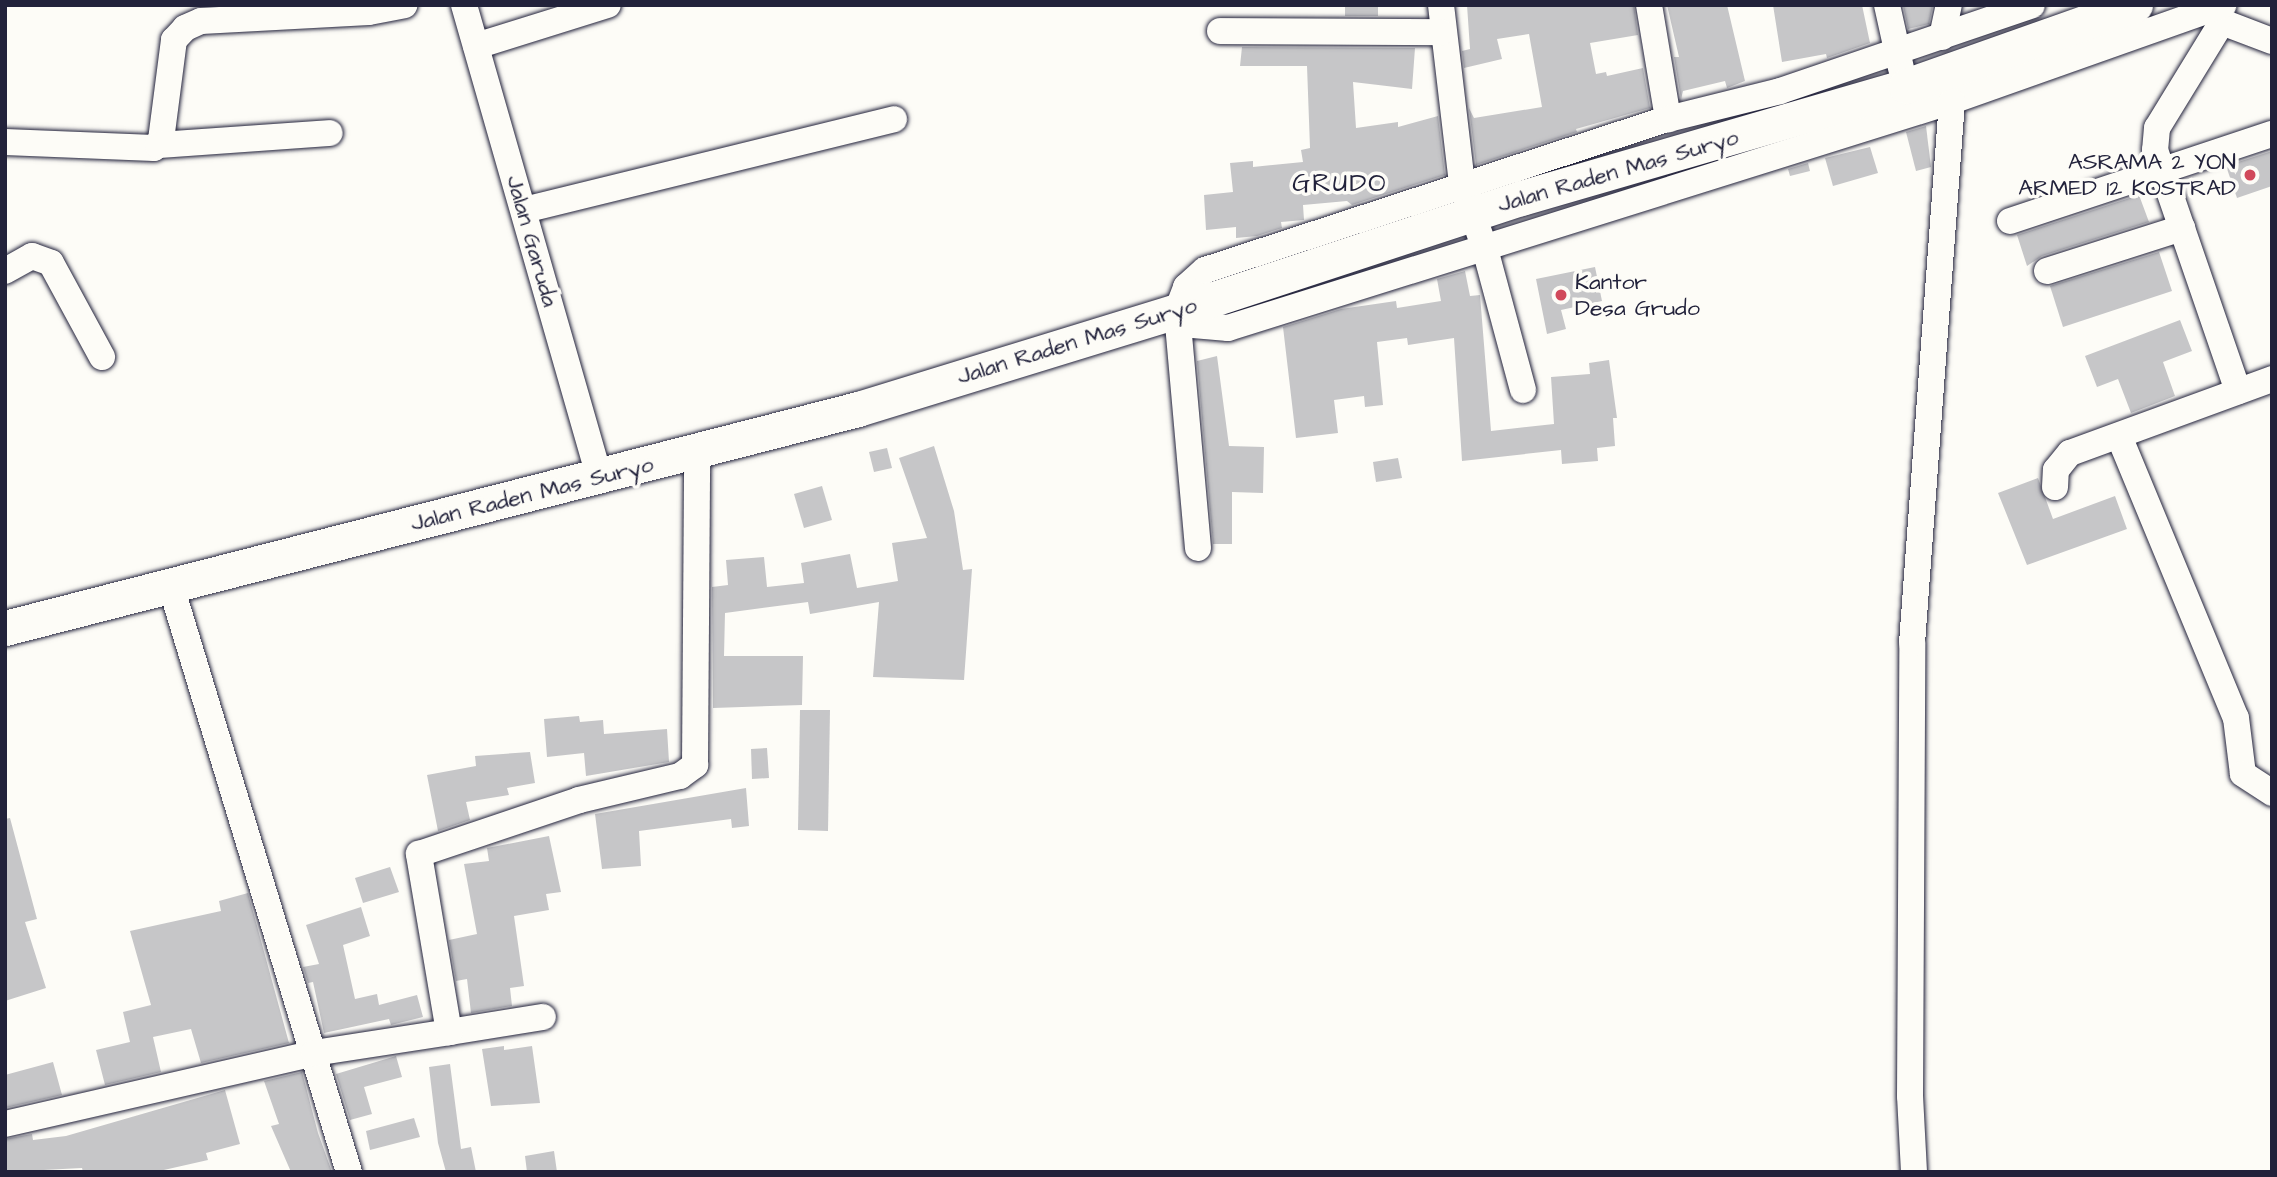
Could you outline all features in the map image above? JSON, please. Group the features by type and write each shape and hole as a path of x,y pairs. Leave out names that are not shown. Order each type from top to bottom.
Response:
{"main road":[{"name":"Jalan Raden Mas Suryo","path":"5,628 170,583 697,454 1177,311 1468,199 1906,86 2135,5"}],"street":[{"path":"158,145 174,40 185,28 201,21 369,12 404,5"},
{"name":"Jalan Garuda","path":"464,5 599,477"},
{"path":"476,46 608,5"},
{"path":"1649,5 1668,119"},
{"path":"1886,5 1906,86"},
{"path":"1942,37 1949,5"},
{"path":"1468,199 1668,119 1780,91 2032,5"},
{"path":"2218,10 2157,128 2155,150 2238,391"},
{"path":"1177,311 1193,325 1228,328 1952,101 2218,10 2272,41"},
{"path":"1220,31 1441,18 1468,199 1485,249 1523,390"},
{"path":"1914,1172 1912,643 1952,101"},
{"path":"524,210 894,119"},
{"path":"5,142 142,149 158,145 330,132"},
{"path":"2010,221 2272,134"},
{"path":"2047,271 2182,228"},
{"path":"5,271 32,256 51,263 102,357"},
{"path":"1177,311 1198,548"},
{"path":"2055,487 2063,459 2272,379"},
{"path":"2119,436 2236,718 2243,774 2272,793"},
{"path":"449,1032 419,854 579,800 680,776 695,765 697,454"},
{"path":"170,583 349,1172"},
{"path":"5,1124 314,1053 543,1017"}],"building":[{"path":"1345,5 1378,5 1378,16 1345,16"},
{"path":"1467,5 1634,5 1638,35 1590,43 1596,74 1606,72 1607,76 1643,68 1650,108 1576,129 1577,132 1476,165 1469,108 1474,118 1542,107 1529,34 1497,39 1502,59 1464,68 1462,51 1470,49"},
{"path":"1667,5 1727,5 1745,81 1727,88 1725,81 1683,91 1681,99 1674,57 1679,57"},
{"path":"1773,5 1862,5 1870,43 1827,58 1826,54 1782,62"},
{"path":"1903,5 1933,5 1929,24 1908,29"},
{"path":"1242,47 1415,48 1412,89 1353,82 1356,128 1398,122 1398,127 1438,116 1445,175 1352,205 1347,201 1303,205 1304,220 1281,222 1282,228 1257,236 1236,238 1236,227 1206,230 1204,195 1233,192 1230,163 1253,161 1253,167 1303,162 1301,150 1310,148 1307,66 1240,66"},
{"path":"1926,126 1931,167 1916,171 1906,132"},
{"path":"1870,147 1878,173 1833,186 1825,158"},
{"name":"ASRAMA 2 YON ARMED 12 KOSTRAD","path":"2272,151 2272,186 2237,198 2226,166"},
{"path":"1808,163 1810,171 1790,176 1788,169"},
{"path":"2139,195 2149,222 2042,256 2027,266 2017,235"},
{"path":"2159,252 2172,291 2063,327 2050,286"},
{"path":"1595,267 1602,301 1561,310 1566,329 1547,334 1536,279"},
{"path":"1465,271 1470,296 1480,295 1491,431 1554,424 1551,377 1590,374 1589,363 1609,360 1617,418 1613,418 1615,446 1597,448 1598,461 1562,464 1561,450 1462,461 1454,338 1408,345 1407,338 1377,342 1383,405 1365,407 1364,396 1334,400 1338,433 1296,438 1283,327 1341,309 1396,301 1397,308 1441,301 1437,279"},
{"path":"2180,320 2192,351 2163,362 2175,396 2131,413 2118,379 2097,387 2085,356"},
{"path":"1217,356 1229,446 1264,447 1263,493 1232,492 1232,544 1213,544 1197,361"},
{"path":"934,446 954,511 963,570 972,569 964,680 873,677 879,602 810,614 808,602 725,613 724,656 803,656 802,705 713,708 712,587 728,585 726,560 764,557 767,587 804,583 801,563 850,554 857,588 898,581 892,543 927,538 899,458"},
{"path":"887,448 892,468 874,472 869,452"},
{"path":"1398,458 1402,478 1376,482 1373,462"},
{"path":"2038,478 2053,519 2115,496 2127,529 2027,565 1998,493"},
{"path":"822,486 832,520 804,528 794,494"},
{"path":"800,710 830,710 828,831 798,830"},
{"path":"579,716 580,722 603,720 604,734 667,729 669,762 586,776 584,753 547,757 544,719"},
{"path":"767,748 769,778 752,779 751,749"},
{"path":"530,752 535,783 507,788 509,795 466,802 470,820 438,831 427,775 476,766 475,756"},
{"path":"746,788 749,826 732,828 731,819 639,831 641,866 602,869 595,814"},
{"path":"10,818 37,919 25,922 46,988 5,1001 5,819"},
{"path":"549,836 561,892 546,894 549,910 514,916 524,986 510,988 512,1006 471,1013 467,979 456,981 449,940 477,934 464,864 489,861 487,848"},
{"path":"390,867 399,892 363,903 355,878"},
{"path":"248,893 289,1043 201,1063 191,1029 153,1037 161,1072 105,1085 96,1050 130,1042 123,1012 151,1005 130,931 221,911 219,901"},
{"path":"361,907 370,936 343,945 355,999 377,994 379,1005 417,995 423,1017 391,1025 389,1019 324,1033 313,982 308,983 303,967 319,964 306,925"},
{"path":"504,1046 504,1050 532,1046 540,1103 491,1106 482,1049"},
{"path":"396,1056 402,1077 364,1087 372,1114 350,1120 336,1074"},
{"path":"53,1062 62,1095 5,1108 5,1075"},
{"path":"450,1064 461,1149 471,1147 476,1172 446,1172 438,1143 429,1067"},
{"path":"302,1072 318,1133 332,1172 291,1172 271,1126 279,1124 264,1081"},
{"path":"225,1090 240,1144 206,1153 208,1160 155,1172 83,1172 82,1168 5,1172 5,1139 32,1134 33,1140 66,1136"},
{"path":"414,1118 420,1137 370,1150 366,1131"},
{"path":"554,1151 557,1172 527,1172 525,1156"}],"place":[{"name":"ASRAMA 2 YON ARMED 12 KOSTRAD","path":"2250,175"},
{"name":"Kantor Desa Grudo","path":"1561,295"}],"district":[{"name":"GRUDO","path":"1340,184"}]}
